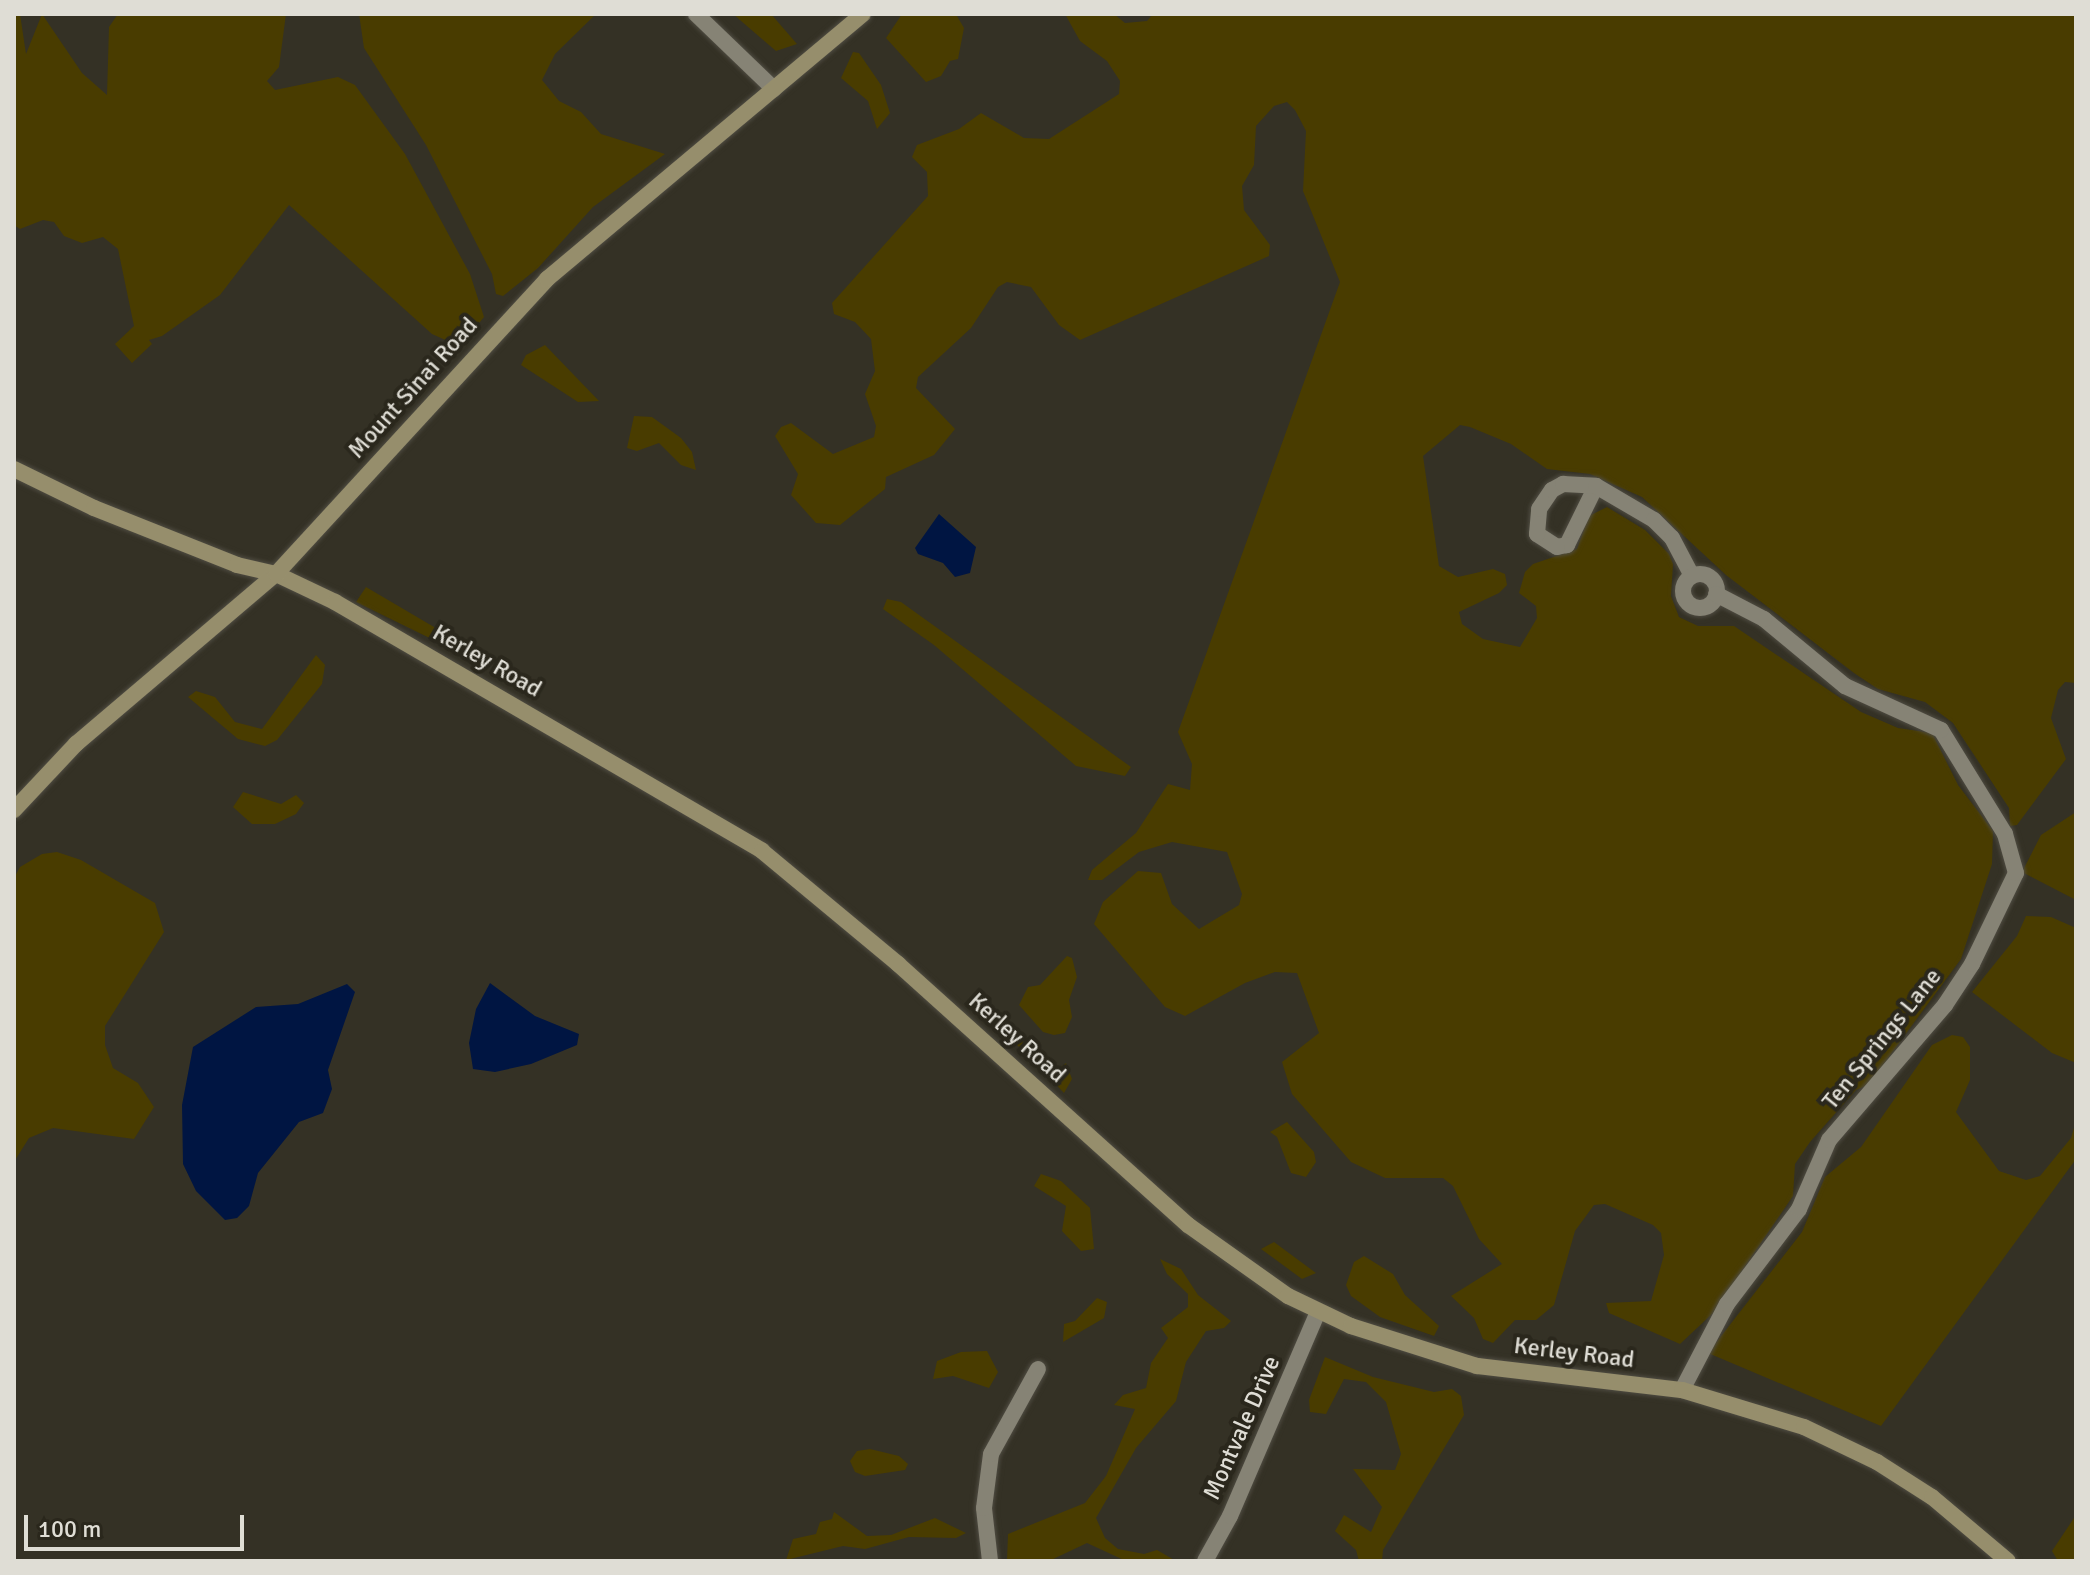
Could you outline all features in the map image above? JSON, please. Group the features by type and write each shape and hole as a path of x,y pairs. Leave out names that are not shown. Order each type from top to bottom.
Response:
{"street":[{"path":"696,14 774,89"},
{"name":"Mount Sinai Road","path":"14,810 76,744 276,574 547,279 863,14"},
{"name":"Kerley Road","path":"14,469 182,544 276,574 399,637 762,851 898,964 1188,1225 1256,1277 1318,1312 1477,1366 1682,1390 1767,1414 1842,1443 1932,1497 2008,1561"},
{"name":"Ten Springs Lane","path":"1596,486 1654,520 1672,538 1692,576"},
{"name":"Ten Springs Lane","path":"1692,576 1683,589 1689,604 1705,607 1716,594"},
{"name":"Ten Springs Lane","path":"1682,1390 1727,1304 1799,1209 1829,1140 1945,1005 1972,964 2016,873 2005,834 1941,730 1845,686 1764,619 1716,594 1707,576 1692,576"},
{"name":"Montvale Drive","path":"1205,1561 1230,1516 1318,1312"},
{"path":"990,1561 984,1508 991,1454 1038,1369"}],"shaded area":[{"path":"14,14 20,14 26,54 42,14 82,73 107,95 109,27 118,14 286,14 279,67 267,81 275,90 338,77 355,85 405,154 470,274 484,317 467,338 452,343 432,334 289,205 220,295 162,336 149,340 152,344 132,363 115,344 134,326 118,249 103,237 82,243 64,236 54,222 43,220 20,229 14,225"},
{"path":"359,14 596,14 555,54 542,80 559,101 581,112 601,134 665,154 593,207 538,268 503,296 496,294 492,274 426,145 364,48"},
{"path":"733,14 771,14 797,44 776,51"},
{"path":"902,14 957,16 964,28 958,59 950,61 941,76 926,82 886,38"},
{"path":"1065,14 1114,14 1125,23 1147,21 1153,14 2076,14 2076,683 2065,682 2058,690 2051,718 2066,759 2017,825 2010,826 2009,808 1953,723 1925,702 1878,689 1854,673 1726,575 1642,497 1590,474 1547,469 1511,444 1460,425 1423,456 1439,566 1458,577 1493,569 1505,574 1507,585 1499,593 1459,612 1462,624 1483,639 1520,647 1537,618 1536,606 1519,593 1525,572 1533,564 1577,549 1589,516 1607,507 1645,530 1669,554 1673,564 1671,596 1679,617 1698,626 1734,626 1861,712 1898,728 1932,733 1958,785 1993,831 1992,864 1961,959 1868,1085 1856,1090 1810,1142 1795,1164 1793,1196 1713,1313 1680,1344 1609,1313 1606,1303 1651,1301 1664,1255 1661,1233 1653,1225 1605,1204 1594,1205 1575,1231 1554,1305 1536,1320 1515,1320 1493,1343 1483,1339 1474,1318 1451,1296 1502,1264 1479,1239 1453,1186 1443,1178 1385,1178 1351,1162 1292,1094 1282,1062 1319,1033 1297,973 1275,972 1245,983 1185,1016 1165,1007 1094,924 1103,902 1138,871 1161,873 1172,904 1199,929 1239,905 1242,894 1227,852 1172,842 1139,852 1102,880 1088,880 1092,870 1136,833 1168,784 1190,790 1192,764 1178,732 1340,282 1303,191 1306,131 1287,102 1274,106 1256,126 1254,165 1242,186 1244,210 1270,245 1269,256 1080,340 1059,325 1031,287 1007,282 998,287 971,328 918,377 916,388 955,429 934,455 886,477 885,489 840,525 816,523 791,495 798,474 775,436 781,427 791,423 833,454 874,437 876,426 865,394 875,371 871,339 855,322 834,314 832,303 928,196 927,172 912,157 917,145 959,129 981,113 1024,138 1049,139 1119,94 1120,81 1107,61 1080,41"},
{"path":"853,52 859,53 881,85 890,113 877,129 868,101 841,78"},
{"path":"545,345 599,401 578,402 521,365 526,355"},
{"path":"634,416 652,417 681,438 692,452 696,470 681,465 659,443 637,451 627,448"},
{"path":"366,587 451,637 450,648 356,602"},
{"path":"887,599 901,602 1131,767 1125,776 1076,766 934,645 883,609"},
{"path":"316,655 325,665 322,684 277,740 265,746 238,739 188,697 196,691 215,697 235,722 262,729"},
{"path":"243,792 281,804 296,795 304,803 296,814 275,824 252,824 233,807"},
{"path":"2076,812 2076,900 2022,872 2041,835"},
{"path":"57,852 81,860 155,903 164,932 105,1026 105,1045 113,1068 138,1083 154,1107 134,1139 53,1128 29,1138 14,1162 14,878 20,867 42,854"},
{"path":"2026,916 2051,917 2076,928 2076,1063 2052,1053 1972,992 2017,936"},
{"path":"1067,956 1072,958 1077,977 1069,1000 1072,1017 1065,1033 1054,1035 1043,1032 1019,1005 1028,987 1040,985"},
{"path":"1005,1026 1057,1070 1066,1063 1072,1079 1064,1093 1022,1049 992,1027"},
{"path":"1952,1035 1963,1037 1970,1047 1970,1080 1956,1112 1999,1171 2026,1180 2040,1176 2071,1138 2076,1121 2076,1159 1881,1426 1708,1353 1802,1232 1825,1177 1861,1147 1932,1045"},
{"path":"1287,1122 1314,1152 1316,1162 1306,1177 1291,1173 1277,1137 1270,1132"},
{"path":"1041,1174 1061,1181 1090,1208 1094,1249 1081,1251 1062,1231 1066,1206 1034,1186"},
{"path":"1274,1242 1316,1273 1302,1279 1261,1249"},
{"path":"1364,1256 1393,1274 1405,1295 1439,1326 1434,1336 1380,1317 1351,1296 1346,1285 1354,1262"},
{"path":"1160,1259 1181,1269 1198,1295 1231,1321 1224,1328 1206,1331 1186,1362 1176,1401 1136,1448 1096,1518 1105,1538 1118,1549 1144,1554 1157,1550 1176,1561 1126,1561 1087,1543 1049,1561 1007,1561 1008,1534 1085,1503 1106,1476 1135,1409 1114,1405 1123,1395 1146,1388 1151,1363 1168,1338 1161,1328 1188,1307 1188,1294 1167,1274"},
{"path":"1097,1298 1107,1302 1104,1318 1063,1342 1064,1324 1075,1321"},
{"path":"987,1351 998,1372 989,1388 953,1376 933,1379 937,1361 961,1352"},
{"path":"1325,1357 1373,1377 1434,1392 1452,1389 1461,1396 1464,1415 1383,1550 1382,1561 1359,1561 1356,1550 1335,1531 1344,1515 1371,1532 1382,1507 1353,1469 1395,1470 1401,1454 1386,1402 1366,1382 1344,1379 1326,1414 1310,1412 1309,1400"},
{"path":"870,1449 899,1456 908,1464 905,1470 865,1476 855,1472 850,1461 857,1451"},
{"path":"834,1512 867,1536 891,1535 935,1518 966,1533 956,1538 909,1537 865,1549 843,1546 786,1560 793,1539 816,1534 820,1522 832,1519"},
{"path":"2076,1515 2076,1561 2058,1561 2052,1551"}],"water":[{"path":"939,514 976,547 970,573 955,577 943,563 918,554 915,548"},
{"path":"490,983 535,1016 579,1034 577,1045 531,1064 495,1072 473,1069 469,1043 476,1009"},
{"path":"347,984 355,992 328,1070 332,1089 323,1113 299,1122 258,1173 249,1206 237,1218 225,1220 196,1191 183,1164 182,1105 193,1047 256,1007 298,1004"}]}
